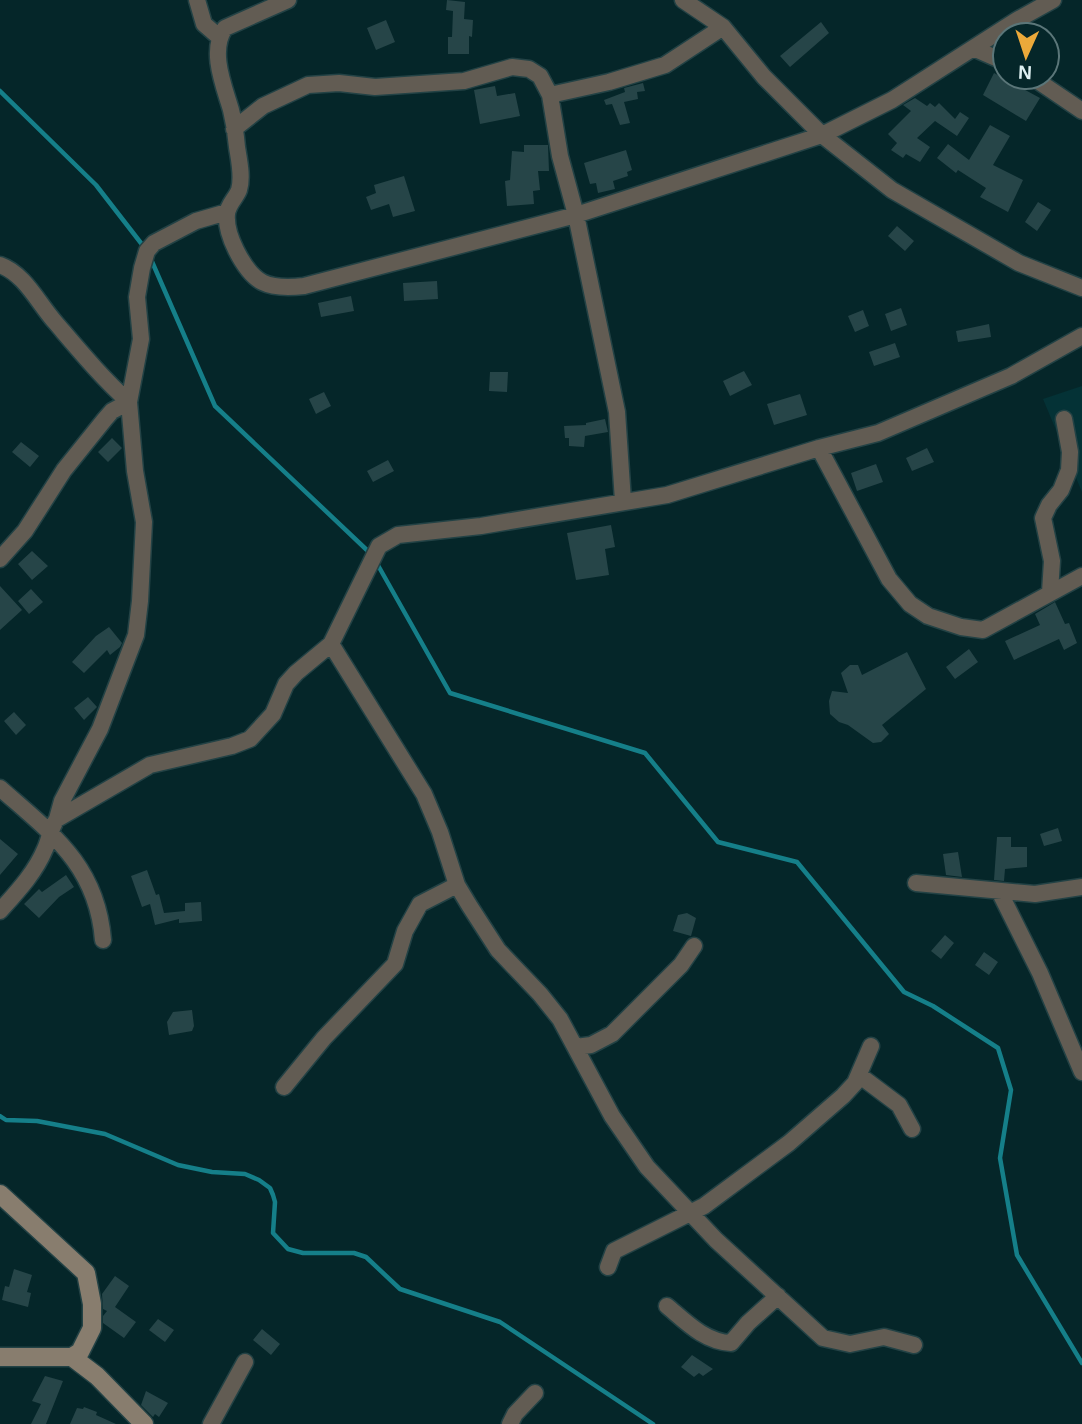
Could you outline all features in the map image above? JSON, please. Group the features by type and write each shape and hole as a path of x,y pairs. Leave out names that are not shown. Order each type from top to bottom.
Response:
{"street":[{"path":"197,0 204,24 219,37"},
{"path":"288,0 225,28 219,37 218,55 223,86 232,113 240,187 227,212 234,244 252,277 281,288 304,286 576,215 822,135 892,100 1053,0"},
{"path":"683,0 723,27 764,77 822,135 892,190 1019,263 1082,288"},
{"path":"550,95 609,82 665,65 723,27"},
{"path":"974,48 991,56"},
{"path":"234,129 263,106 308,85 338,83 375,87 464,81 512,67 529,69 540,76 550,95 617,412 623,501"},
{"path":"1053,91 1082,111"},
{"path":"0,911 24,884 46,847 62,801 100,729 136,635 144,522 135,471 129,402 141,339 138,283 147,251 154,243 196,221 227,212"},
{"path":"0,265 11,269 23,281 103,379 129,402"},
{"path":"53,824 150,765 232,746 250,738 273,714 286,684 331,644 365,571 379,546 387,539 398,535 481,526 667,495 694,488 819,448 878,433 1011,376 1082,335"},
{"path":"0,559 25,531 64,470 112,411 129,402"},
{"path":"1050,592 1052,561 1044,518 1049,505 1061,490 1069,470 1070,453 1064,419"},
{"path":"819,448 889,579 910,604 928,617 961,627 983,630 1082,576"},
{"path":"331,644 424,794 457,885 498,950 560,1019 612,1116 647,1167 740,1263 823,1338 850,1344 884,1337 914,1345"},
{"path":"0,788 53,824 89,886 102,927 103,940"},
{"path":"916,883 1035,894 1082,887"},
{"path":"284,1087 324,1038 395,964 405,931 420,904 457,885"},
{"path":"1000,892 1040,973 1082,1072"},
{"path":"576,1047 591,1045 612,1034 681,965 694,946"},
{"path":"608,1267 614,1251 704,1206 789,1143 843,1096 859,1075 871,1046"},
{"path":"859,1075 899,1105 912,1129"},
{"path":"0,1194 86,1273 92,1304 92,1328 80,1352 72,1357 0,1357"},
{"path":"667,1306 695,1331 721,1343 732,1343 748,1323 778,1296"},
{"path":"72,1357 97,1376 144,1424"},
{"path":"211,1424 245,1362"},
{"path":"510,1424 515,1414 535,1393"}],"shaded area":[{"path":"1082,386 1082,492 1043,399"}],"building":[{"path":"447,0 465,2 464,19 473,20 472,37 469,36 469,54 448,54 453,11 446,10"},
{"path":"386,20 395,42 376,50 367,28"},
{"path":"821,22 829,33 790,67 780,56"},
{"path":"991,79 991,91 1027,91 1040,98 1026,121 983,95"},
{"path":"643,83 645,91 637,92 638,99 624,102 630,123 620,125 612,104 606,105 604,100 625,92 624,88"},
{"path":"495,86 497,96 515,93 520,116 480,124 474,90"},
{"path":"915,98 927,106 930,103 935,107 939,103 955,119 960,112 969,118 957,136 935,121 917,138 930,147 920,162 906,154 903,158 891,150 897,143 888,134 911,111 903,105"},
{"path":"990,125 1010,136 993,165 1023,180 1008,212 980,197 986,188 958,170 956,173 937,158 948,144 969,160"},
{"path":"524,145 548,145 549,171 538,171 540,190 533,191 534,204 507,206 505,181 510,180 512,151 524,152"},
{"path":"626,150 632,170 627,172 628,176 613,181 615,189 598,193 596,183 590,184 584,163"},
{"path":"404,176 415,211 393,217 389,204 371,210 366,197 376,193 374,185"},
{"path":"1038,202 1051,210 1037,231 1025,222"},
{"path":"897,226 914,241 905,251 888,236"},
{"path":"437,281 438,299 404,301 403,283"},
{"path":"351,296 354,311 321,317 318,303"},
{"path":"901,308 907,325 891,331 885,314"},
{"path":"863,310 869,326 855,332 848,316"},
{"path":"989,324 991,337 958,342 956,331"},
{"path":"895,343 900,357 874,366 869,352"},
{"path":"744,371 752,385 730,396 723,381"},
{"path":"490,372 508,372 507,392 489,391"},
{"path":"324,392 331,406 316,414 309,399"},
{"path":"800,394 807,415 774,425 767,404"},
{"path":"605,419 608,432 585,436 584,447 569,446 564,426 586,425"},
{"path":"112,438 122,448 108,462 98,452"},
{"path":"21,442 39,456 30,467 12,452"},
{"path":"927,448 934,462 912,471 906,458"},
{"path":"388,460 394,471 373,482 367,471"},
{"path":"876,464 883,482 857,491 851,473"},
{"path":"611,525 615,547 605,549 609,575 576,580 567,533"},
{"path":"32,551 48,566 32,580 18,564"},
{"path":"0,586 22,610 0,630"},
{"path":"31,589 43,602 29,614 18,601"},
{"path":"1055,602 1065,624 1069,623 1077,643 1064,650 1059,639 1014,660 1005,641 1040,625 1035,614"},
{"path":"109,627 122,643 120,647 110,655 107,650 84,673 72,662 96,636"},
{"path":"969,649 978,662 955,679 946,667"},
{"path":"907,652 926,689 882,725 889,734 881,742 873,743 830,714 829,701 832,691 848,693 841,673 850,665 858,665 862,675"},
{"path":"88,697 97,707 84,720 74,708"},
{"path":"14,712 26,725 16,735 4,721"},
{"path":"1058,828 1062,841 1044,846 1040,834"},
{"path":"997,837 1011,837 1011,847 1027,847 1027,867 1005,869 1004,881 994,880"},
{"path":"0,839 18,854 0,875"},
{"path":"958,852 962,877 946,875 943,854"},
{"path":"147,870 156,895 159,894 164,913 185,911 185,903 201,902 202,921 179,923 179,919 155,925 150,904 142,907 131,876"},
{"path":"66,875 74,887 59,897 39,918 24,904 39,889 42,892"},
{"path":"687,913 696,918 691,936 673,931 678,915"},
{"path":"945,935 954,943 941,959 931,951"},
{"path":"984,952 998,962 989,975 975,965"},
{"path":"192,1010 192,1031 169,1035 167,1022 173,1012"},
{"path":"14,1269 32,1275 27,1292 31,1293 28,1307 2,1300 5,1286 9,1287"},
{"path":"115,1276 129,1286 115,1307 136,1322 124,1338 103,1323 103,1316 107,1311 103,1309 102,1294"},
{"path":"158,1319 174,1330 165,1342 149,1330"},
{"path":"262,1329 280,1344 271,1355 253,1340"},
{"path":"692,1355 713,1369 703,1376 699,1373 694,1377 681,1367"},
{"path":"45,1376 63,1381 46,1424 31,1424 41,1404 32,1401"},
{"path":"146,1391 168,1403 159,1417 155,1414 153,1417 141,1405"},
{"path":"84,1407 116,1424 70,1424 77,1408"}],"waterway":[{"path":"0,91 96,185 144,247"},
{"path":"150,257 215,406 370,553"},
{"path":"375,560 450,693 645,753 718,842 797,862 904,992 933,1006 998,1048 1011,1090 1000,1158 1017,1255 1082,1363"},
{"path":"0,1116 6,1120 37,1121 105,1134 178,1165 212,1172 245,1174 259,1180 270,1188 275,1202 273,1233 288,1249 303,1253 354,1253 366,1257 400,1289 500,1322 653,1424"}]}
